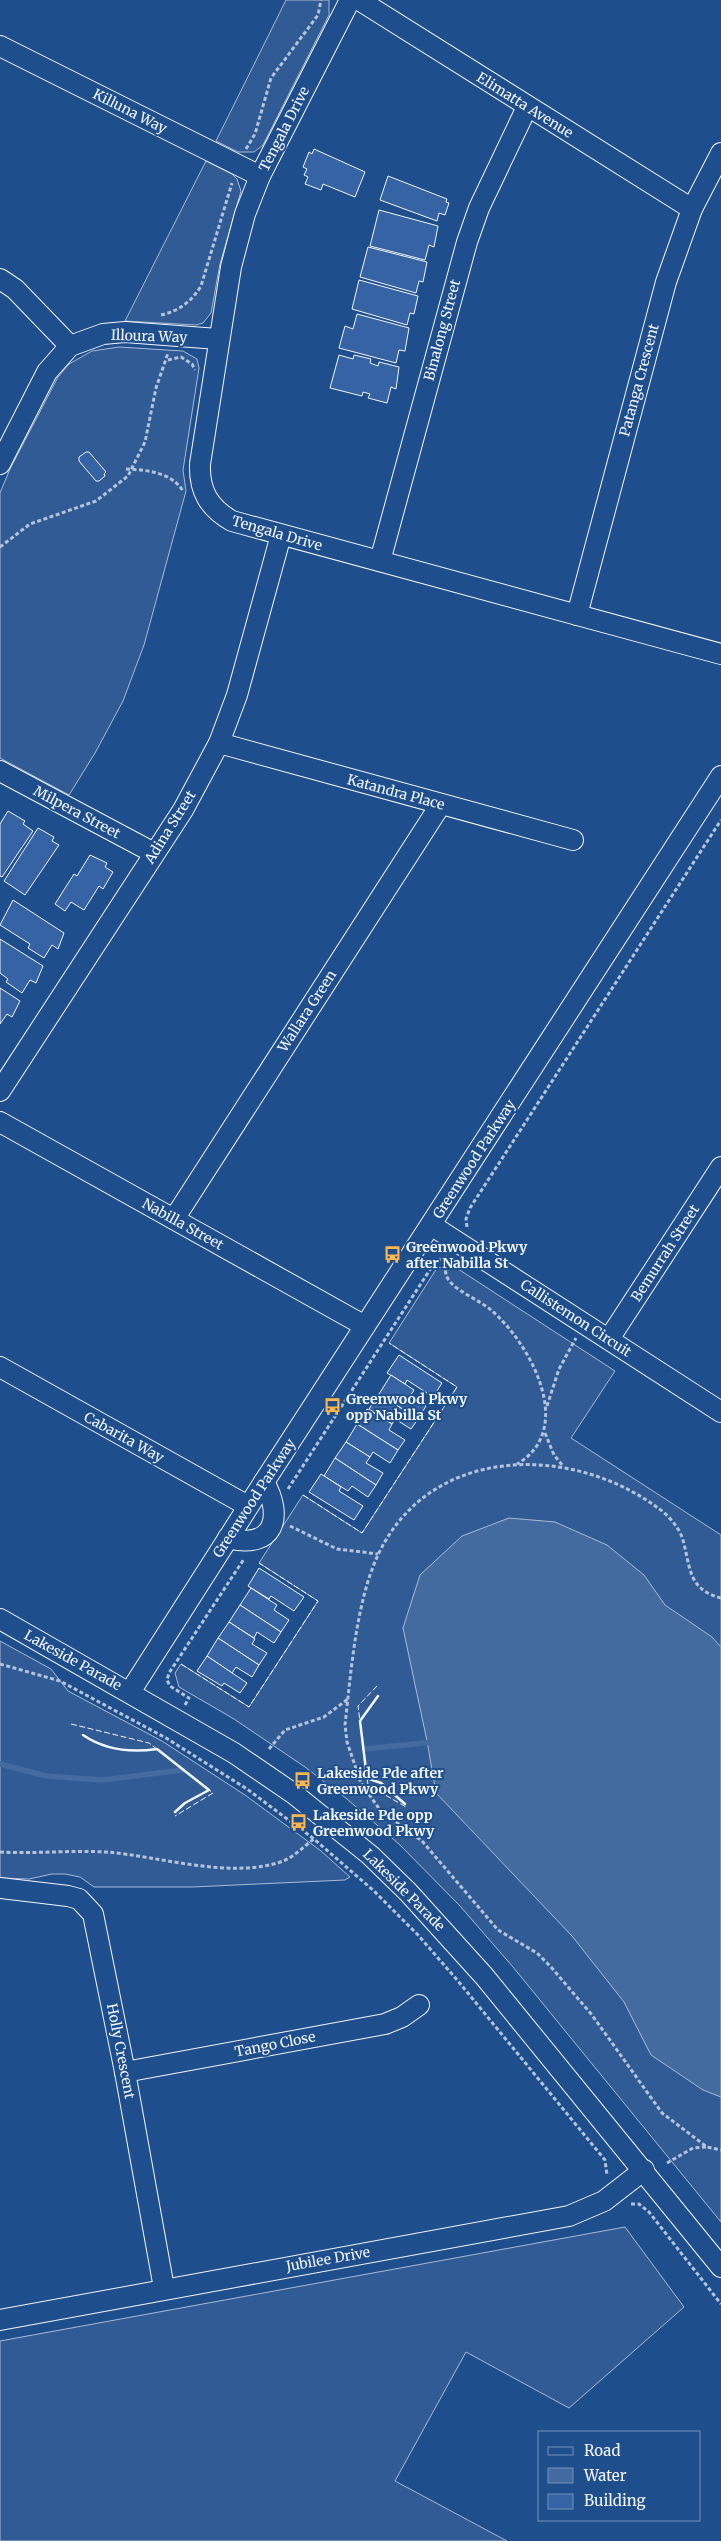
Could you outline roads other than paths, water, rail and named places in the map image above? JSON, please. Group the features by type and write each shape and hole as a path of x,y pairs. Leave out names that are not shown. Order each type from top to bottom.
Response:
{"street":[{"name":"Tengala Drive","path":"350,0 260,176 237,240 218,339 200,464 199,478 203,492 210,504 232,521 721,654"},
{"name":"Elimatta Avenue","path":"359,0 692,209"},
{"name":"Killuna Way","path":"0,46 260,176"},
{"name":"Binalong Street","path":"380,561 467,242 479,208 527,107"},
{"name":"Patanga Crescent","path":"577,615 666,282 692,209 721,153"},
{"path":"0,279 15,289 70,346"},
{"name":"Illoura Way","path":"0,464 47,372 62,352 70,346 103,334 125,332 218,339"},
{"name":"Adina Street","path":"0,1091 183,810 219,743 237,695 281,535"},
{"name":"Katandra Place","path":"219,743 573,840"},
{"name":"Milpera Street","path":"0,771 154,853"},
{"name":"Greenwood Parkway","path":"130,1692 248,1506 721,776"},
{"name":"Wallara Green","path":"174,1219 441,804"},
{"name":"Nabilla Street","path":"0,1122 366,1326"},
{"name":"Bemurrah Street","path":"609,1339 721,1167"},
{"name":"Callistemon Circuit","path":"431,1225 721,1412"},
{"name":"Cabarita Way","path":"0,1367 248,1506"},
{"path":"228,1538 239,1541 258,1539 272,1527 275,1520 274,1504 264,1482"},
{"name":"Lakeside Parade","path":"0,1619 130,1692 266,1774 370,1856 450,1936 644,2170 721,2267"},
{"name":"Holly Crescent","path":"0,1888 79,1899 88,1906 97,1924 164,2288"},
{"name":"Tango Close","path":"125,2072 385,2024 402,2017 419,2004"},
{"name":"Jubilee Drive","path":"0,2320 164,2288 579,2213 604,2201 644,2170"}],"water":[{"path":"509,1518 555,1522 607,1545 644,1575 665,1605 712,1637 721,1647 721,2097 703,2090 651,2055 624,2002 572,1936 436,1793 403,1628 420,1575 462,1536"}],"waterway":[{"path":"364,1749 434,1742"},
{"path":"0,1764 46,1776 103,1780 183,1770"}],"place":[{"name":"Greenwood Pkwy after Nabilla St","path":"392,1255"},
{"name":"Greenwood Pkwy opp Nabilla St","path":"332,1407"},
{"name":"Lakeside Pde after Greenwood Pkwy","path":"303,1781"},
{"name":"Lakeside Pde opp Greenwood Pkwy","path":"299,1823"}]}
